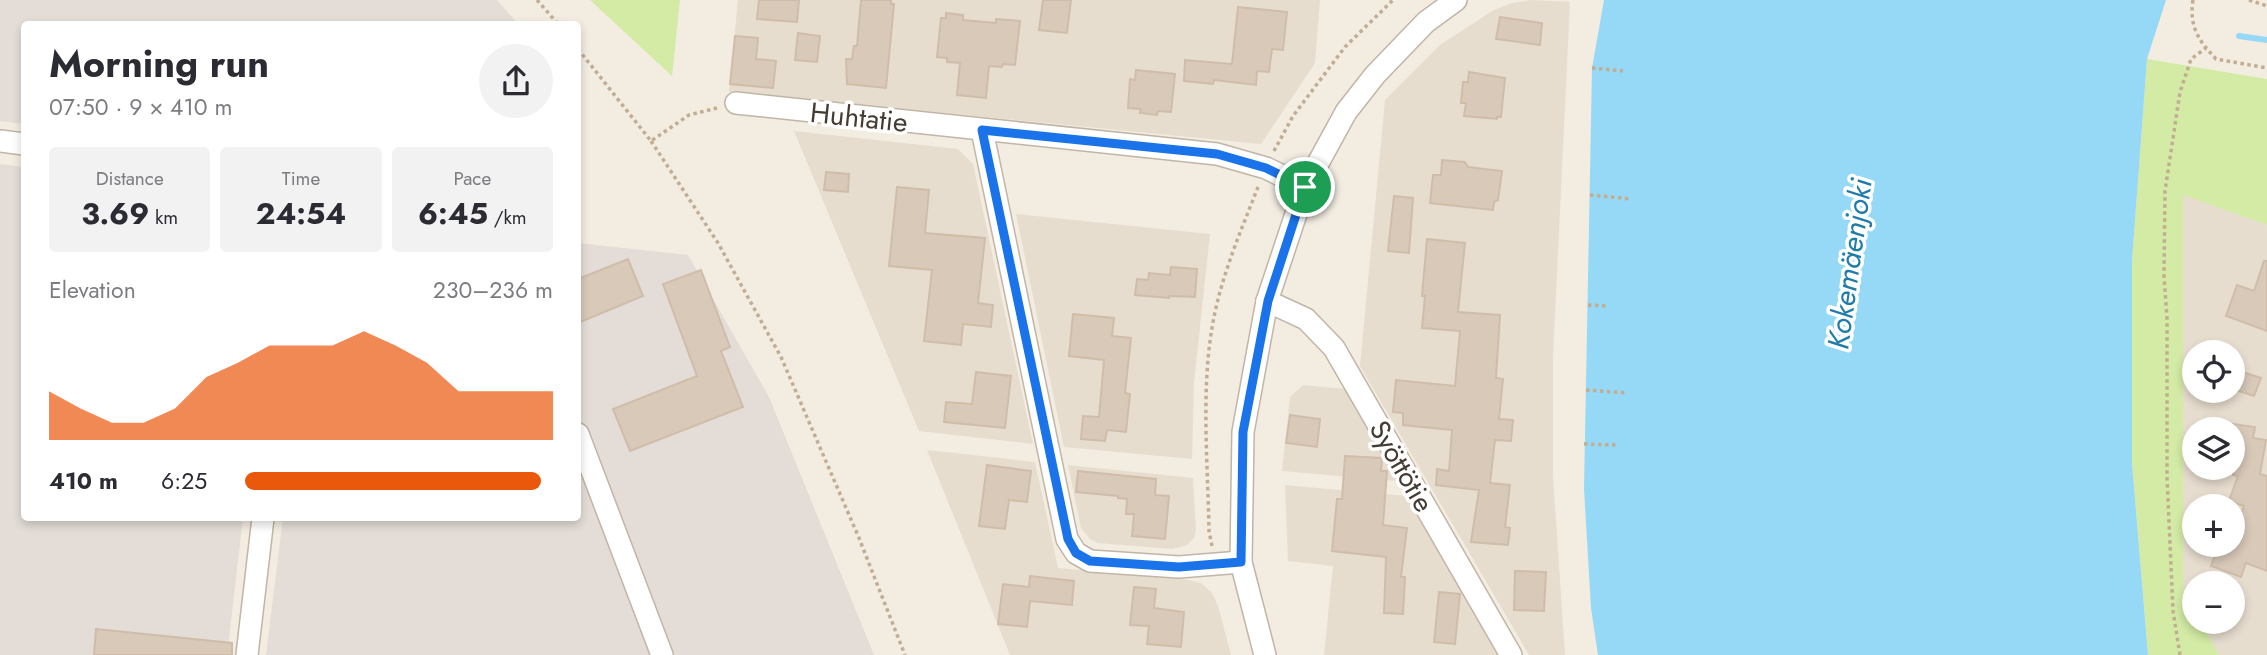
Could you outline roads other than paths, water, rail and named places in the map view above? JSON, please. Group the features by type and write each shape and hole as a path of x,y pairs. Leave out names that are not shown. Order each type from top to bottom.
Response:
{"street":[{"path":"1265,655 1241,562 1243,432 1268,301 1305,187 1346,112 1375,75 1426,22 1456,0"},
{"name":"Huhtatie","path":"736,103 1217,154 1266,168 1305,187"},
{"path":"982,130 1068,539 1076,553 1090,561 1179,567 1241,562"},
{"path":"0,141 21,144"},
{"name":"Syöttötie","path":"1268,301 1306,319 1334,348 1511,655"},
{"path":"581,442 662,655"},
{"path":"247,655 264,521"}],"water":[{"name":"Kokemäenjoki","path":"1604,0 2166,0 2147,59 2132,261 2132,463 2148,655 1598,655 1591,608 1584,489 1592,68"}],"waterway":[{"path":"2239,36 2267,40"}]}
